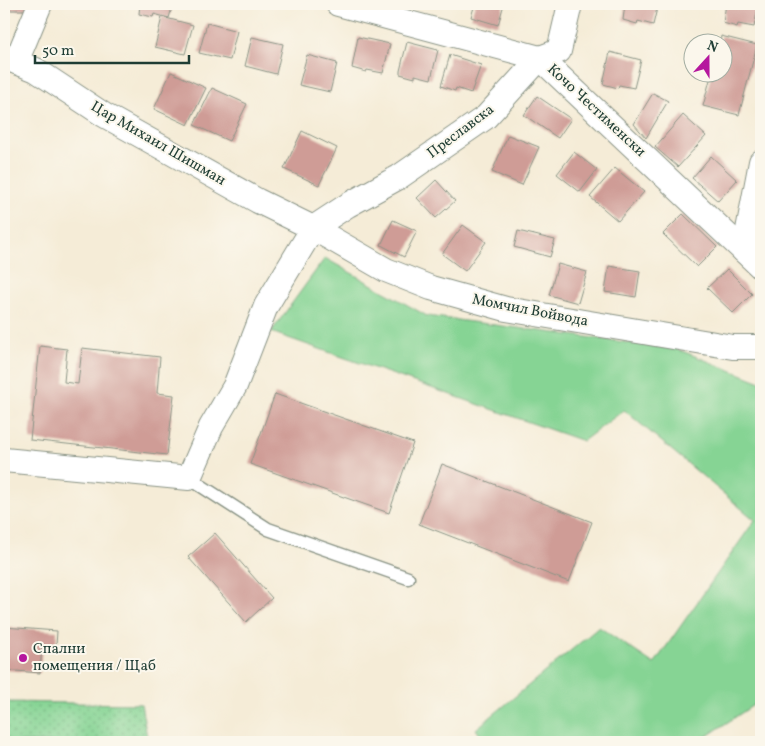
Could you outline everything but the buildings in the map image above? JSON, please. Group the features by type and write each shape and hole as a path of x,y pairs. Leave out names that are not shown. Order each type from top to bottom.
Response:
{"street":[{"path":"10,59 40,4"},
{"name":"Кочо Честименски","path":"338,4 540,58 761,267"},
{"name":"Преславска","path":"314,228 348,205 399,177 486,117 540,58 559,51 570,4"},
{"name":"Цар Михаил Шишман","path":"10,59 36,70 104,115 258,201 314,228"},
{"path":"744,251 761,162"},
{"path":"4,460 188,478 211,427 235,386 266,306 314,228"},
{"name":"Момчил Войвода","path":"314,228 386,270 430,288 497,306 732,347 761,347"}],"lane":[{"path":"188,478 268,528 408,578"}],"green space":[{"path":"325,258 427,316 677,349 761,382 761,700 698,742 485,742 476,729 599,627 654,664 755,520 624,410 583,441 271,332"},
{"path":"4,702 141,704 148,742 4,742"}],"place":[{"name":"Спални помещения / Щаб","path":"23,658"}]}
